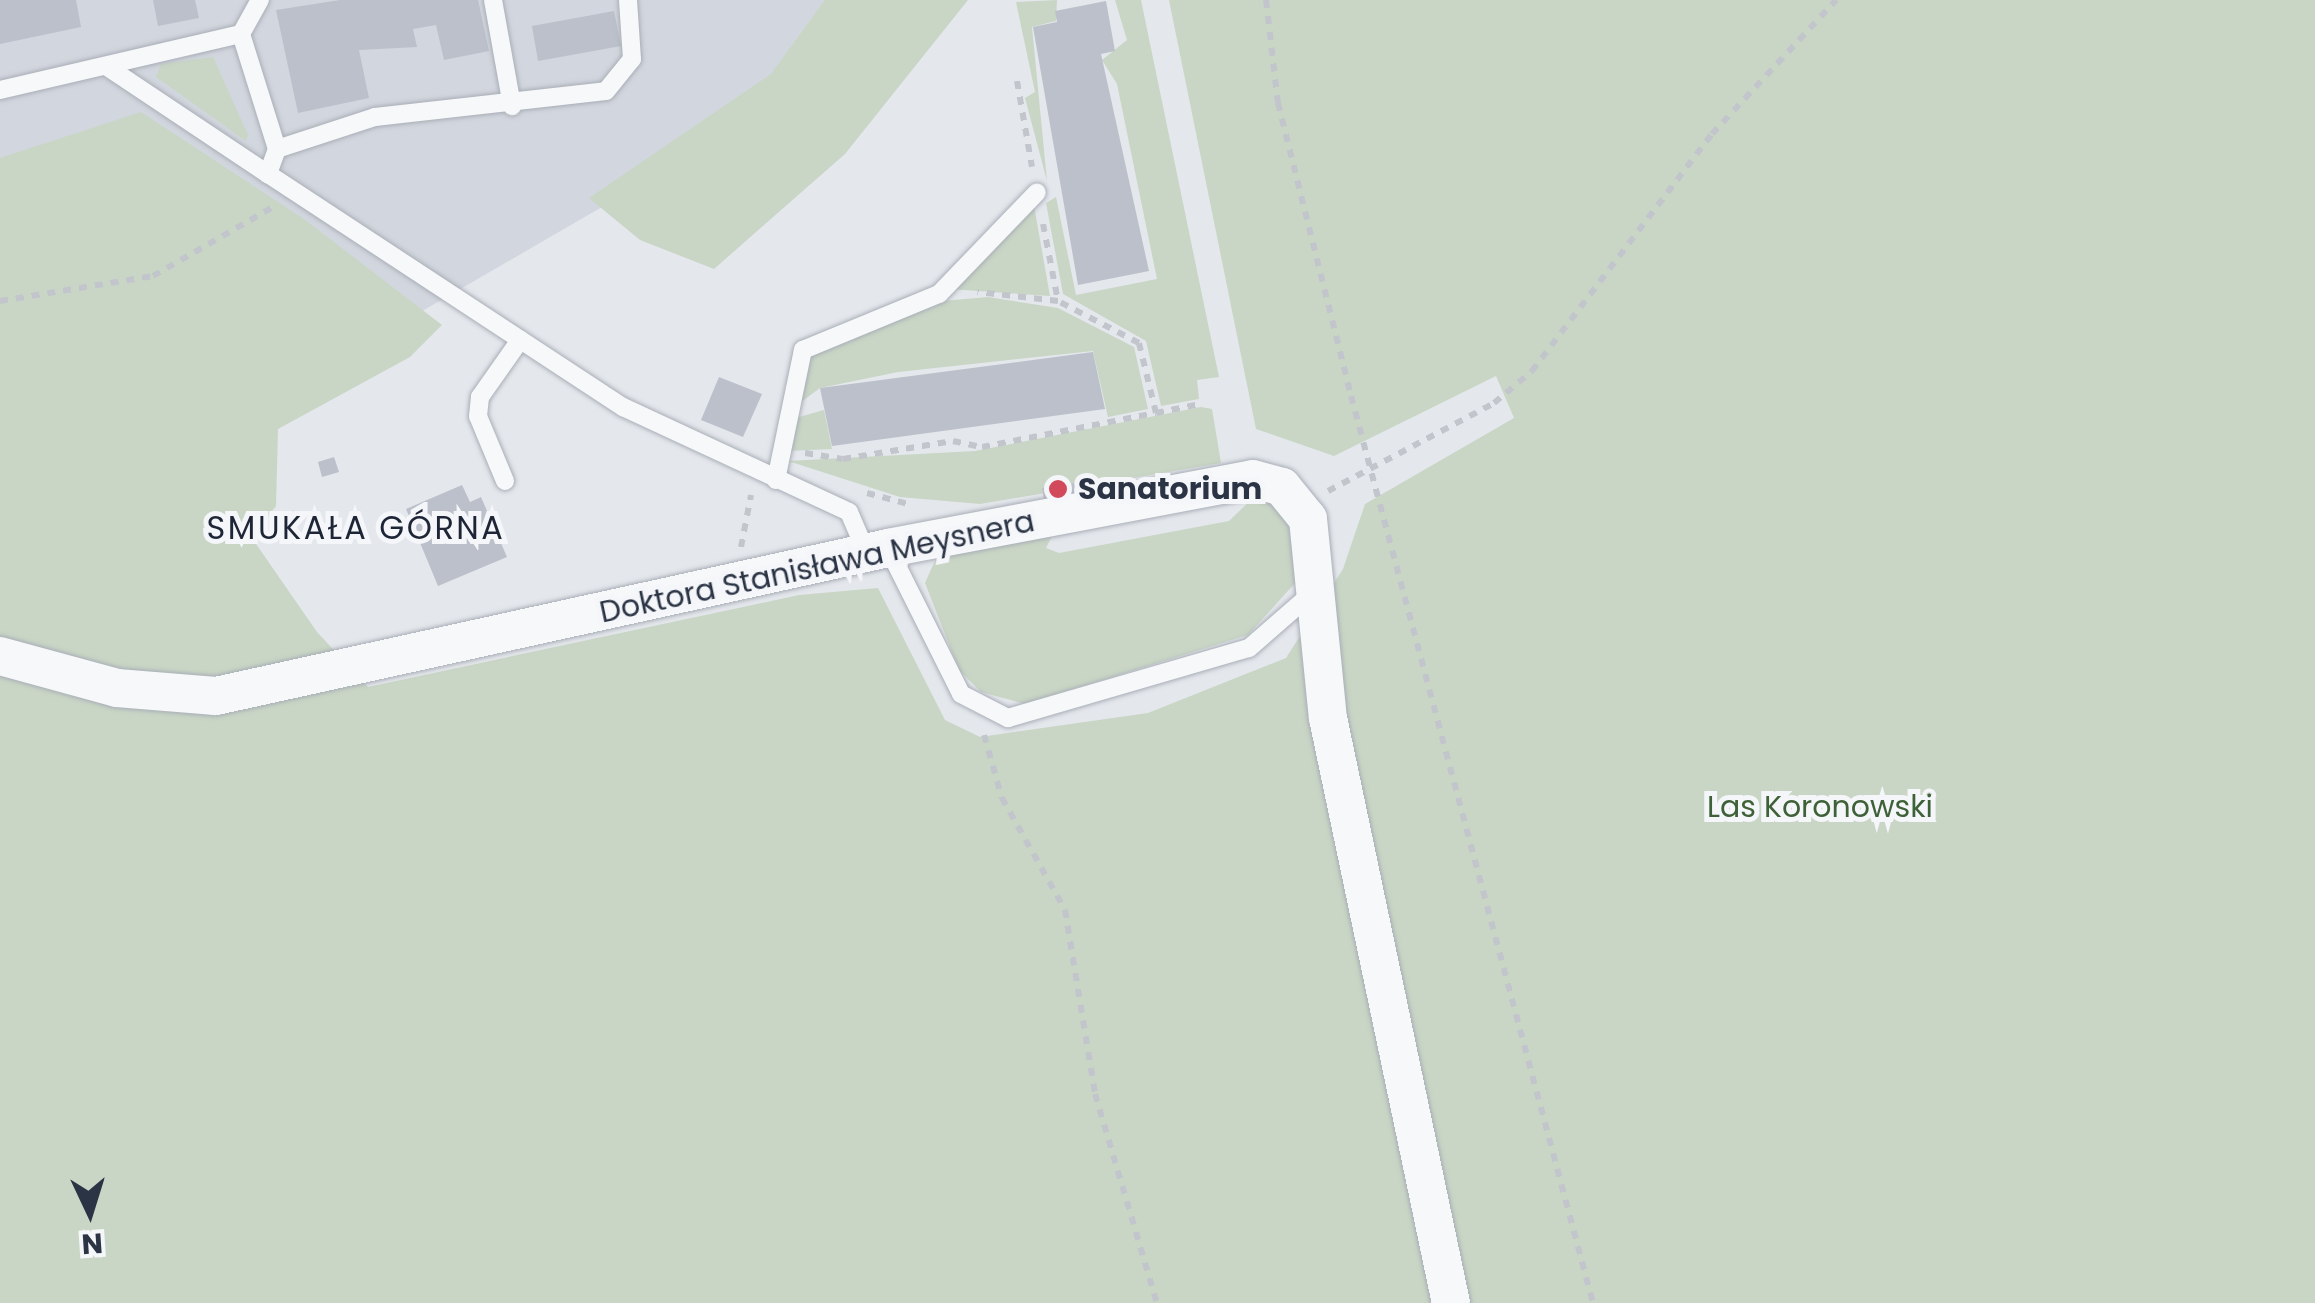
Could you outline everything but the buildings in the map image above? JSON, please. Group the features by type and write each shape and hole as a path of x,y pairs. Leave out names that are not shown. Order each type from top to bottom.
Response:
{"street":[{"name":"Doktora Stanisława Meysnera","path":"0,656 117,688 216,696 878,551 1253,479 1282,487 1308,520"},
{"path":"1308,520 1328,718 1452,1303"}],"lane":[{"path":"260,0 241,34 277,149 268,174"},
{"path":"494,0 512,106"},
{"path":"277,149 375,116 512,106 606,91 632,59 628,0"},
{"path":"0,90 241,34"},
{"path":"106,66 649,422 849,512 878,551 946,673 974,704 1022,718 1249,648 1284,626 1314,589"},
{"path":"776,480 803,350 940,294 1037,192"},
{"path":"505,481 478,416 480,396 520,340"}],"path":[{"path":"1266,0 1278,103 1592,1303"},
{"path":"1308,520 1336,482 1370,462 1472,416 1532,371 1712,134 1836,0"},
{"path":"0,301 153,276 292,188"},
{"path":"940,294 1058,301 1135,340 1156,414"},
{"path":"779,453 843,459 954,442 982,447 1200,404"},
{"path":"974,704 1002,798 1065,910 1095,1094 1157,1303"}],"shaded area":[{"path":"0,0 929,0 792,97 348,354 0,446"}],"green space":[{"path":"825,0 968,0 845,154 714,269 640,240 589,198 771,74"},
{"path":"1057,0 1056,21 1032,27 1047,181 1025,98 1035,92 1016,2"},
{"path":"1115,0 1141,0 1219,377 1197,380 1199,399 1161,406 1146,341 1063,294 1046,203 1056,197 1076,295 1157,279 1117,84 1102,60 1127,40"},
{"name":"Las Koronowski","path":"1169,0 2315,0 2315,1303 0,1303 0,158 141,112 304,219 442,325 410,357 278,429 276,506 252,538 317,632 368,687 799,595 878,588 945,720 980,737 1148,713 1286,658 1343,569 1365,504 1514,418 1496,376 1334,456 1256,429"},
{"path":"213,57 248,135 246,141 156,77 161,64"},
{"path":"1033,200 1050,296 949,289"},
{"path":"988,297 1058,308 1134,347 1148,409 1108,417 1093,351 898,372 820,388 801,402 812,351 942,301"},
{"path":"1201,407 1212,409 1221,463 980,504 900,497 788,461 975,451"},
{"path":"824,410 832,449 788,451 796,418"},
{"path":"1258,493 1290,517 1296,582 1248,635 1025,704 981,692 959,670 925,583 937,556 1052,536 1046,548 1059,553 1229,521"}],"place":[{"name":"Sanatorium","path":"1058,489"}],"district":[{"name":"SMUKAŁA GÓRNA","path":"356,528"}]}
